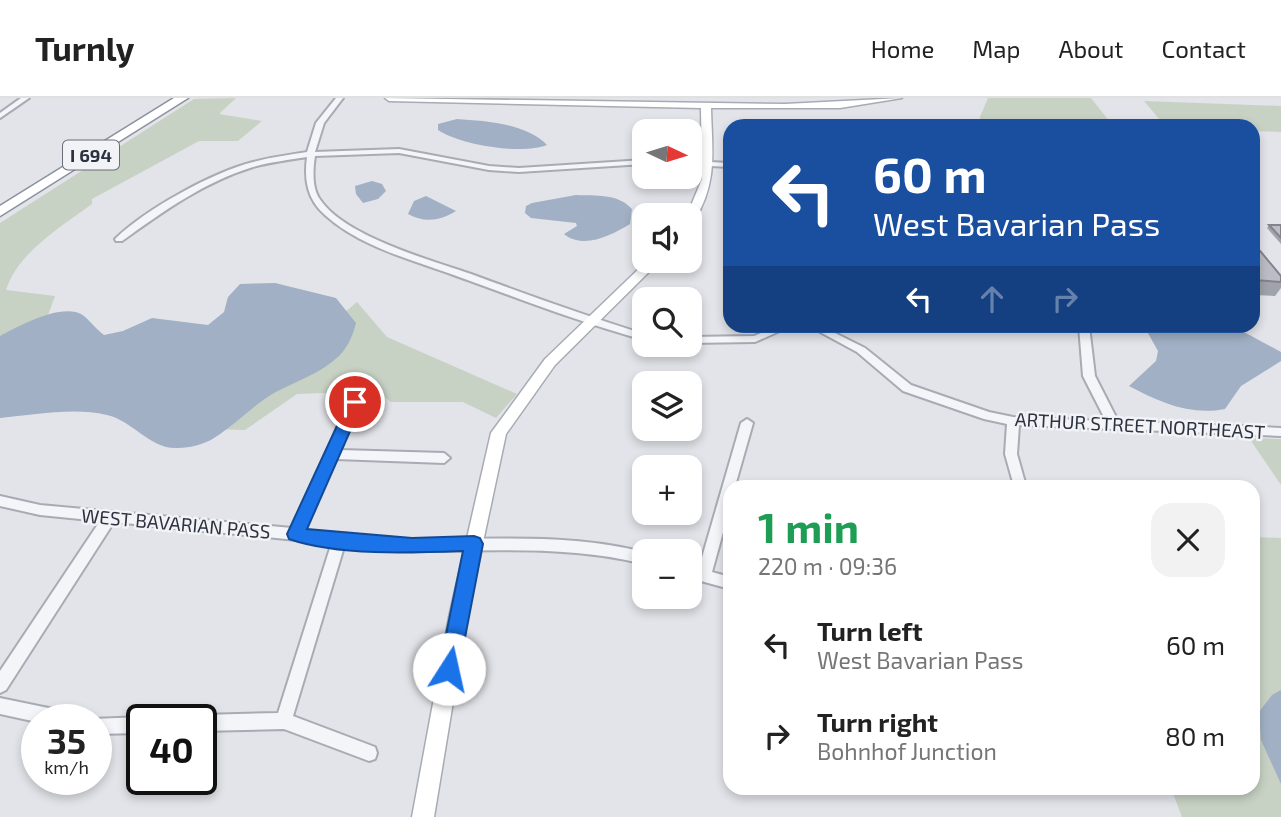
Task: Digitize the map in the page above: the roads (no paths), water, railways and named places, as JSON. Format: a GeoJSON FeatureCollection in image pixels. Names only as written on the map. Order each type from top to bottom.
{"type":"FeatureCollection","features":[{"type":"Feature","properties":{"kind":"highway","name":"I 694"},"geometry":{"type":"LineString","coordinates":[[0,196],[162,98]]}},
{"type":"Feature","properties":{"kind":"highway","name":"I 694"},"geometry":{"type":"LineString","coordinates":[[0,212],[182,98]]}},
{"type":"Feature","properties":{"kind":"street"},"geometry":{"type":"LineString","coordinates":[[0,116],[26,98]]}},
{"type":"Feature","properties":{"kind":"street"},"geometry":{"type":"LineString","coordinates":[[340,98],[319,123],[309,172],[315,200],[340,223],[380,243],[590,321],[632,333]]}},
{"type":"Feature","properties":{"kind":"street"},"geometry":{"type":"LineString","coordinates":[[390,98],[785,107],[898,98]]}},
{"type":"Feature","properties":{"kind":"street"},"geometry":{"type":"LineString","coordinates":[[699,203],[706,178],[706,106]]}},
{"type":"Feature","properties":{"kind":"street"},"geometry":{"type":"LineString","coordinates":[[119,239],[168,204],[212,178],[254,164],[311,154],[399,151],[489,168],[519,170],[632,163]]}},
{"type":"Feature","properties":{"kind":"street"},"geometry":{"type":"LineString","coordinates":[[702,164],[723,165]]}},
{"type":"Feature","properties":{"kind":"street"},"geometry":{"type":"LineString","coordinates":[[423,817],[474,544],[499,433],[551,362],[641,273]]}},
{"type":"Feature","properties":{"kind":"street"},"geometry":{"type":"LineString","coordinates":[[702,340],[755,338],[768,333]]}},
{"type":"Feature","properties":{"kind":"street","name":"ARTHUR STREET NORTHEAST"},"geometry":{"type":"LineString","coordinates":[[828,333],[861,350],[906,388],[988,416],[1013,421],[1281,432]]}},
{"type":"Feature","properties":{"kind":"street"},"geometry":{"type":"LineString","coordinates":[[1084,333],[1090,376],[1114,425]]}},
{"type":"Feature","properties":{"kind":"street"},"geometry":{"type":"LineString","coordinates":[[296,534],[355,402]]}},
{"type":"Feature","properties":{"kind":"street"},"geometry":{"type":"LineString","coordinates":[[1013,421],[1011,454],[1018,480]]}},
{"type":"Feature","properties":{"kind":"street"},"geometry":{"type":"LineString","coordinates":[[731,480],[747,424]]}},
{"type":"Feature","properties":{"kind":"street"},"geometry":{"type":"LineString","coordinates":[[332,454],[444,458]]}},
{"type":"Feature","properties":{"kind":"street","name":"WEST BAVARIAN PASS"},"geometry":{"type":"LineString","coordinates":[[0,501],[40,510],[339,540],[412,546],[529,543],[632,554]]}},
{"type":"Feature","properties":{"kind":"street"},"geometry":{"type":"LineString","coordinates":[[723,509],[704,576],[723,581]]}},
{"type":"Feature","properties":{"kind":"street"},"geometry":{"type":"LineString","coordinates":[[0,685],[110,517]]}},
{"type":"Feature","properties":{"kind":"street"},"geometry":{"type":"LineString","coordinates":[[284,721],[339,540]]}},
{"type":"Feature","properties":{"kind":"street"},"geometry":{"type":"LineString","coordinates":[[0,706],[21,710]]}},
{"type":"Feature","properties":{"kind":"street"},"geometry":{"type":"LineString","coordinates":[[217,723],[284,721],[369,753]]}},
{"type":"Feature","properties":{"kind":"water"},"geometry":{"type":"Polygon","coordinates":[[[457,119],[492,122],[517,128],[547,145],[523,149],[491,147],[461,140],[438,130],[438,124],[457,119]]]}},
{"type":"Feature","properties":{"kind":"water"},"geometry":{"type":"Polygon","coordinates":[[[372,181],[382,184],[386,191],[378,199],[363,203],[356,194],[355,186],[372,181]]]}},
{"type":"Feature","properties":{"kind":"water"},"geometry":{"type":"Polygon","coordinates":[[[576,195],[606,196],[620,200],[632,209],[630,224],[606,236],[580,241],[564,234],[577,226],[576,223],[531,218],[525,213],[526,206],[576,195]]]}},
{"type":"Feature","properties":{"kind":"water"},"geometry":{"type":"Polygon","coordinates":[[[426,196],[456,211],[432,220],[408,214],[414,201],[426,196]]]}},
{"type":"Feature","properties":{"kind":"water"},"geometry":{"type":"Polygon","coordinates":[[[275,283],[336,298],[356,323],[348,345],[332,362],[266,398],[202,444],[178,448],[159,445],[116,418],[94,413],[54,412],[0,418],[0,336],[18,327],[65,311],[84,316],[104,335],[123,331],[152,318],[208,325],[224,312],[228,297],[240,284],[275,283]]]}},
{"type":"Feature","properties":{"kind":"water"},"geometry":{"type":"Polygon","coordinates":[[[1148,333],[1246,333],[1281,352],[1281,361],[1241,386],[1225,409],[1199,411],[1175,406],[1129,386],[1156,361],[1158,351],[1148,333]]]}},
{"type":"Feature","properties":{"kind":"water"},"geometry":{"type":"Polygon","coordinates":[[[1281,690],[1281,784],[1261,740],[1260,711],[1272,695],[1281,690]]]}}]}
